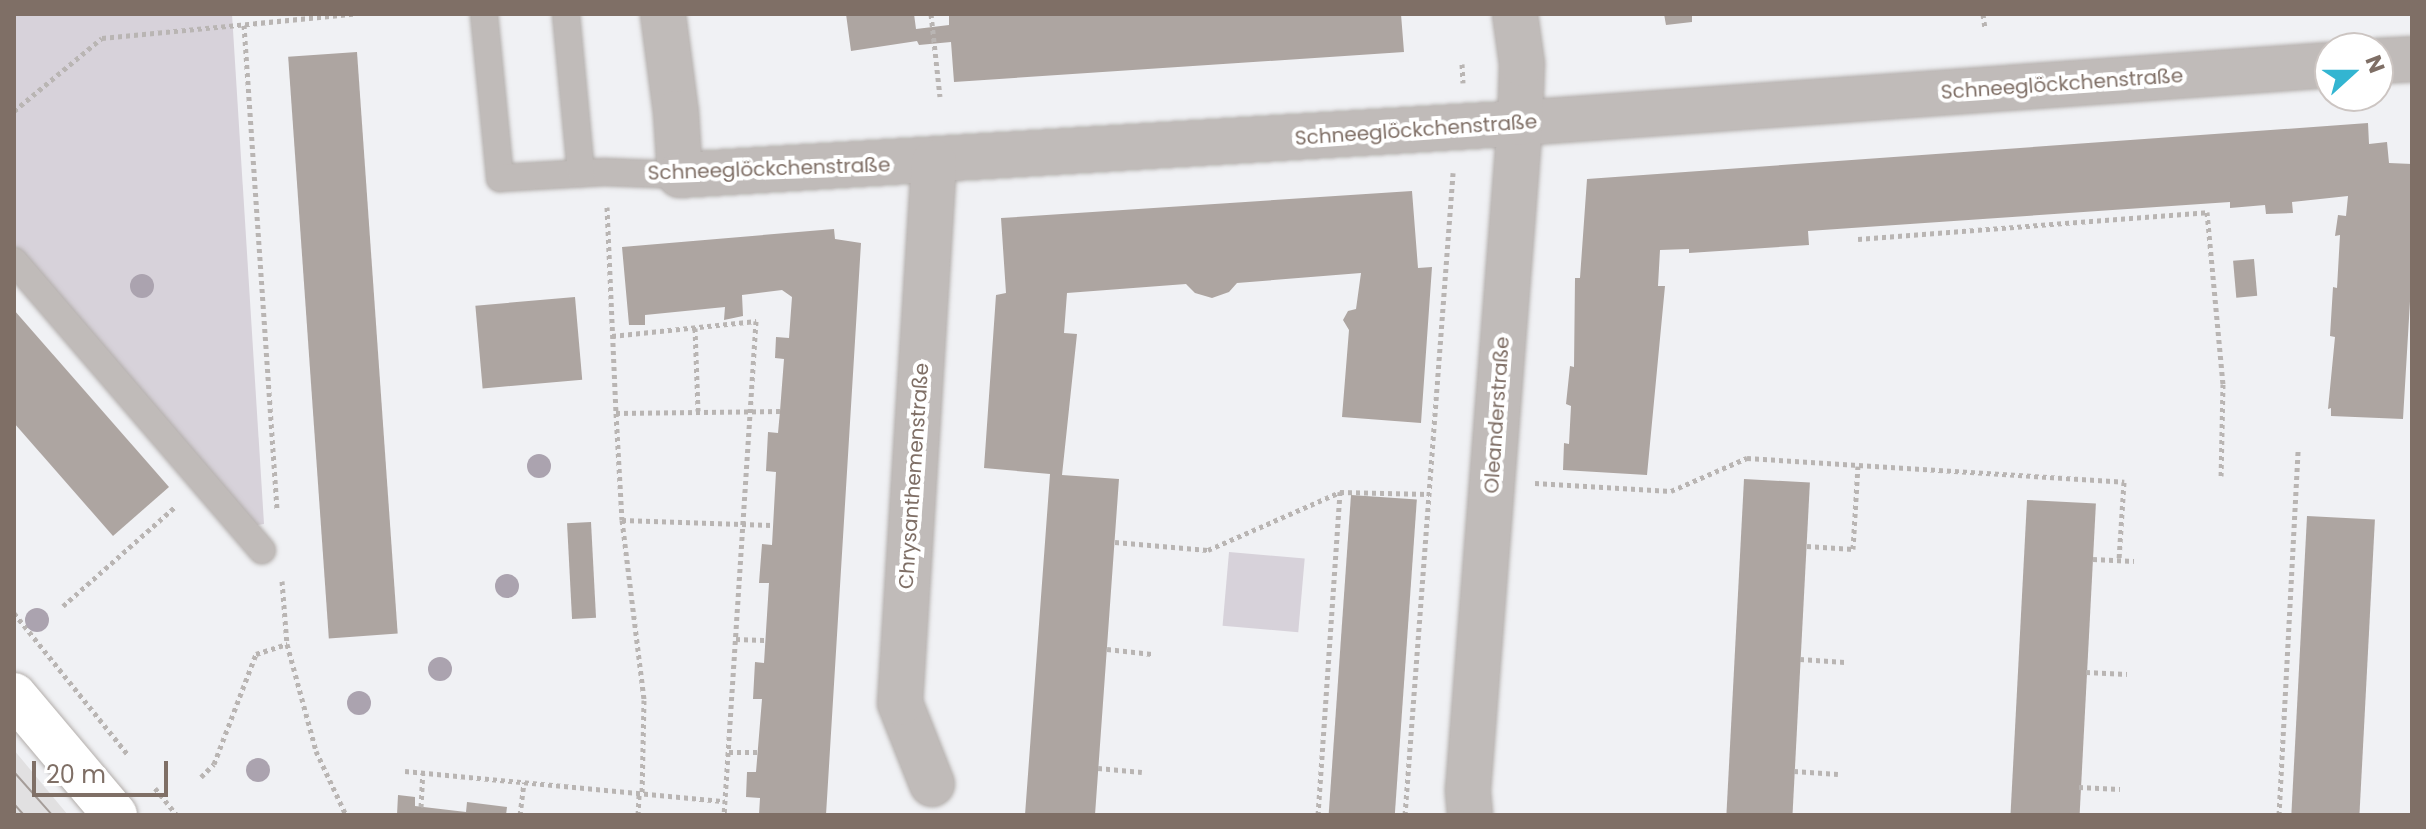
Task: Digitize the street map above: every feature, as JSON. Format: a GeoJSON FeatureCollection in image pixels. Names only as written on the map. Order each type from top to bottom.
{"type":"FeatureCollection","features":[{"type":"Feature","properties":{"kind":"main road"},"geometry":{"type":"LineString","coordinates":[[14,695],[115,815]]}},
{"type":"Feature","properties":{"kind":"street"},"geometry":{"type":"LineString","coordinates":[[663,14],[676,113],[680,175]]}},
{"type":"Feature","properties":{"kind":"street","name":"Oleanderstraße"},"geometry":{"type":"LineString","coordinates":[[1470,815],[1468,790],[1520,123],[1522,64],[1515,14]]}},
{"type":"Feature","properties":{"kind":"street","name":"Schneeglöckchenstraße"},"geometry":{"type":"LineString","coordinates":[[680,175],[934,162],[1520,123],[2314,66]]}},
{"type":"Feature","properties":{"kind":"street","name":"Chrysanthemenstraße"},"geometry":{"type":"LineString","coordinates":[[932,784],[900,703],[934,162]]}},
{"type":"Feature","properties":{"kind":"lane","name":"Schneeglöckchenstraße"},"geometry":{"type":"LineString","coordinates":[[484,14],[500,178],[594,172],[680,175]]}},
{"type":"Feature","properties":{"kind":"lane"},"geometry":{"type":"LineString","coordinates":[[566,14],[594,172]]}},
{"type":"Feature","properties":{"kind":"lane"},"geometry":{"type":"LineString","coordinates":[[14,261],[262,550]]}},
{"type":"Feature","properties":{"kind":"path"},"geometry":{"type":"LineString","coordinates":[[14,111],[102,38],[296,17],[353,14]]}},
{"type":"Feature","properties":{"kind":"path"},"geometry":{"type":"LineString","coordinates":[[931,14],[940,97]]}},
{"type":"Feature","properties":{"kind":"path"},"geometry":{"type":"LineString","coordinates":[[1983,14],[1985,29]]}},
{"type":"Feature","properties":{"kind":"path"},"geometry":{"type":"LineString","coordinates":[[244,25],[277,516]]}},
{"type":"Feature","properties":{"kind":"path"},"geometry":{"type":"LineString","coordinates":[[594,172],[612,336],[622,520],[644,700],[638,815]]}},
{"type":"Feature","properties":{"kind":"path"},"geometry":{"type":"LineString","coordinates":[[1405,815],[1453,172]]}},
{"type":"Feature","properties":{"kind":"path"},"geometry":{"type":"LineString","coordinates":[[1858,239],[2207,212],[2223,384],[2221,476]]}},
{"type":"Feature","properties":{"kind":"path"},"geometry":{"type":"LineString","coordinates":[[612,336],[756,321],[724,815]]}},
{"type":"Feature","properties":{"kind":"path"},"geometry":{"type":"LineString","coordinates":[[695,328],[698,411]]}},
{"type":"Feature","properties":{"kind":"path"},"geometry":{"type":"LineString","coordinates":[[616,413],[780,411]]}},
{"type":"Feature","properties":{"kind":"path"},"geometry":{"type":"LineString","coordinates":[[2279,815],[2298,450]]}},
{"type":"Feature","properties":{"kind":"path"},"geometry":{"type":"LineString","coordinates":[[1541,484],[1671,491],[1747,458],[2124,482],[2119,560]]}},
{"type":"Feature","properties":{"kind":"path"},"geometry":{"type":"LineString","coordinates":[[1807,546],[1853,549],[1858,466]]}},
{"type":"Feature","properties":{"kind":"path"},"geometry":{"type":"LineString","coordinates":[[1115,542],[1208,550],[1340,492],[1429,494]]}},
{"type":"Feature","properties":{"kind":"path"},"geometry":{"type":"LineString","coordinates":[[1318,815],[1340,492]]}},
{"type":"Feature","properties":{"kind":"path"},"geometry":{"type":"LineString","coordinates":[[63,606],[179,504]]}},
{"type":"Feature","properties":{"kind":"path"},"geometry":{"type":"LineString","coordinates":[[622,520],[773,525]]}},
{"type":"Feature","properties":{"kind":"path"},"geometry":{"type":"LineString","coordinates":[[2093,559],[2134,561]]}},
{"type":"Feature","properties":{"kind":"path"},"geometry":{"type":"LineString","coordinates":[[281,575],[287,644],[316,751],[346,815]]}},
{"type":"Feature","properties":{"kind":"path"},"geometry":{"type":"LineString","coordinates":[[14,613],[138,767]]}},
{"type":"Feature","properties":{"kind":"path"},"geometry":{"type":"LineString","coordinates":[[736,639],[765,640]]}},
{"type":"Feature","properties":{"kind":"path"},"geometry":{"type":"LineString","coordinates":[[201,777],[214,764],[256,654],[287,644]]}},
{"type":"Feature","properties":{"kind":"path"},"geometry":{"type":"LineString","coordinates":[[1107,649],[1152,654]]}},
{"type":"Feature","properties":{"kind":"path"},"geometry":{"type":"LineString","coordinates":[[1800,659],[1845,662]]}},
{"type":"Feature","properties":{"kind":"path"},"geometry":{"type":"LineString","coordinates":[[2086,672],[2127,674]]}},
{"type":"Feature","properties":{"kind":"path"},"geometry":{"type":"LineString","coordinates":[[729,752],[758,752]]}},
{"type":"Feature","properties":{"kind":"path"},"geometry":{"type":"LineString","coordinates":[[1098,768],[1142,772]]}},
{"type":"Feature","properties":{"kind":"path"},"geometry":{"type":"LineString","coordinates":[[405,771],[725,801]]}},
{"type":"Feature","properties":{"kind":"path"},"geometry":{"type":"LineString","coordinates":[[1794,771],[1838,774]]}},
{"type":"Feature","properties":{"kind":"path"},"geometry":{"type":"LineString","coordinates":[[421,807],[423,773]]}},
{"type":"Feature","properties":{"kind":"path"},"geometry":{"type":"LineString","coordinates":[[148,779],[177,815]]}},
{"type":"Feature","properties":{"kind":"path"},"geometry":{"type":"LineString","coordinates":[[520,815],[524,782]]}},
{"type":"Feature","properties":{"kind":"path"},"geometry":{"type":"LineString","coordinates":[[2079,787],[2120,789]]}},
{"type":"Feature","properties":{"kind":"shaded area"},"geometry":{"type":"Polygon","coordinates":[[[14,14],[232,14],[264,524],[251,526],[14,245],[14,14]]]}},
{"type":"Feature","properties":{"kind":"shaded area"},"geometry":{"type":"Polygon","coordinates":[[[1229,552],[1305,559],[1298,632],[1223,626],[1229,552]]]}},
{"type":"Feature","properties":{"kind":"shaded area"},"geometry":{"type":"Polygon","coordinates":[[[14,750],[68,815],[14,815],[14,750]]]}},
{"type":"Feature","properties":{"kind":"building"},"geometry":{"type":"Polygon","coordinates":[[[846,14],[914,14],[916,29],[949,25],[949,14],[1401,14],[1404,52],[954,82],[951,42],[919,45],[917,41],[851,51],[846,14]]]}},
{"type":"Feature","properties":{"kind":"building"},"geometry":{"type":"Polygon","coordinates":[[[1664,14],[1692,14],[1692,22],[1666,25],[1664,14]]]}},
{"type":"Feature","properties":{"kind":"building"},"geometry":{"type":"Polygon","coordinates":[[[357,52],[398,634],[329,638],[288,57],[357,52]]]}},
{"type":"Feature","properties":{"kind":"building"},"geometry":{"type":"Polygon","coordinates":[[[2368,123],[2369,144],[2387,142],[2389,163],[2412,164],[2412,268],[2403,419],[2331,416],[2331,408],[2328,409],[2335,337],[2330,336],[2333,287],[2337,288],[2340,235],[2335,236],[2338,215],[2346,216],[2348,196],[2292,202],[2293,213],[2266,214],[2265,205],[2230,208],[2230,202],[1808,231],[1809,245],[1689,253],[1689,249],[1660,250],[1658,286],[1665,286],[1647,475],[1563,470],[1564,443],[1569,444],[1571,406],[1566,404],[1570,366],[1574,367],[1575,278],[1580,278],[1587,179],[2368,123]]]}},
{"type":"Feature","properties":{"kind":"building"},"geometry":{"type":"Polygon","coordinates":[[[1412,191],[1418,268],[1432,267],[1421,423],[1342,417],[1349,330],[1343,320],[1348,311],[1356,309],[1361,273],[1237,283],[1229,292],[1212,298],[1195,293],[1186,284],[1067,293],[1064,333],[1077,334],[1062,475],[1119,479],[1095,815],[1025,815],[1050,474],[984,468],[996,295],[1006,293],[1001,218],[1412,191]]]}},
{"type":"Feature","properties":{"kind":"building"},"geometry":{"type":"Polygon","coordinates":[[[834,229],[835,239],[861,243],[826,815],[759,815],[760,798],[746,797],[747,772],[756,772],[762,699],[753,699],[755,662],[764,663],[769,583],[759,583],[762,544],[772,545],[776,472],[766,471],[768,432],[778,433],[784,359],[775,358],[776,337],[789,338],[792,297],[782,290],[742,295],[743,316],[724,320],[725,307],[645,315],[645,325],[629,325],[622,247],[834,229]]]}},
{"type":"Feature","properties":{"kind":"building"},"geometry":{"type":"Polygon","coordinates":[[[2254,259],[2257,296],[2236,298],[2233,261],[2254,259]]]}},
{"type":"Feature","properties":{"kind":"building"},"geometry":{"type":"Polygon","coordinates":[[[575,297],[582,380],[483,388],[475,306],[575,297]]]}},
{"type":"Feature","properties":{"kind":"building"},"geometry":{"type":"Polygon","coordinates":[[[14,310],[169,487],[113,536],[14,423],[14,310]]]}},
{"type":"Feature","properties":{"kind":"building"},"geometry":{"type":"Polygon","coordinates":[[[1744,479],[1810,482],[1792,815],[1726,815],[1744,479]]]}},
{"type":"Feature","properties":{"kind":"building"},"geometry":{"type":"Polygon","coordinates":[[[1351,495],[1417,500],[1395,815],[1329,815],[1351,495]]]}},
{"type":"Feature","properties":{"kind":"building"},"geometry":{"type":"Polygon","coordinates":[[[2027,500],[2096,504],[2080,815],[2010,815],[2027,500]]]}},
{"type":"Feature","properties":{"kind":"building"},"geometry":{"type":"Polygon","coordinates":[[[2307,516],[2375,520],[2359,815],[2291,815],[2307,516]]]}},
{"type":"Feature","properties":{"kind":"building"},"geometry":{"type":"Polygon","coordinates":[[[591,522],[596,618],[572,619],[567,523],[591,522]]]}},
{"type":"Feature","properties":{"kind":"building"},"geometry":{"type":"Polygon","coordinates":[[[398,795],[415,797],[415,806],[466,812],[467,802],[507,807],[506,815],[397,815],[398,795]]]}},
{"type":"Feature","properties":{"kind":"tram line"},"geometry":{"type":"LineString","coordinates":[[14,772],[52,815]]}},
{"type":"Feature","properties":{"kind":"tram line"},"geometry":{"type":"LineString","coordinates":[[14,804],[24,815]]}}]}
